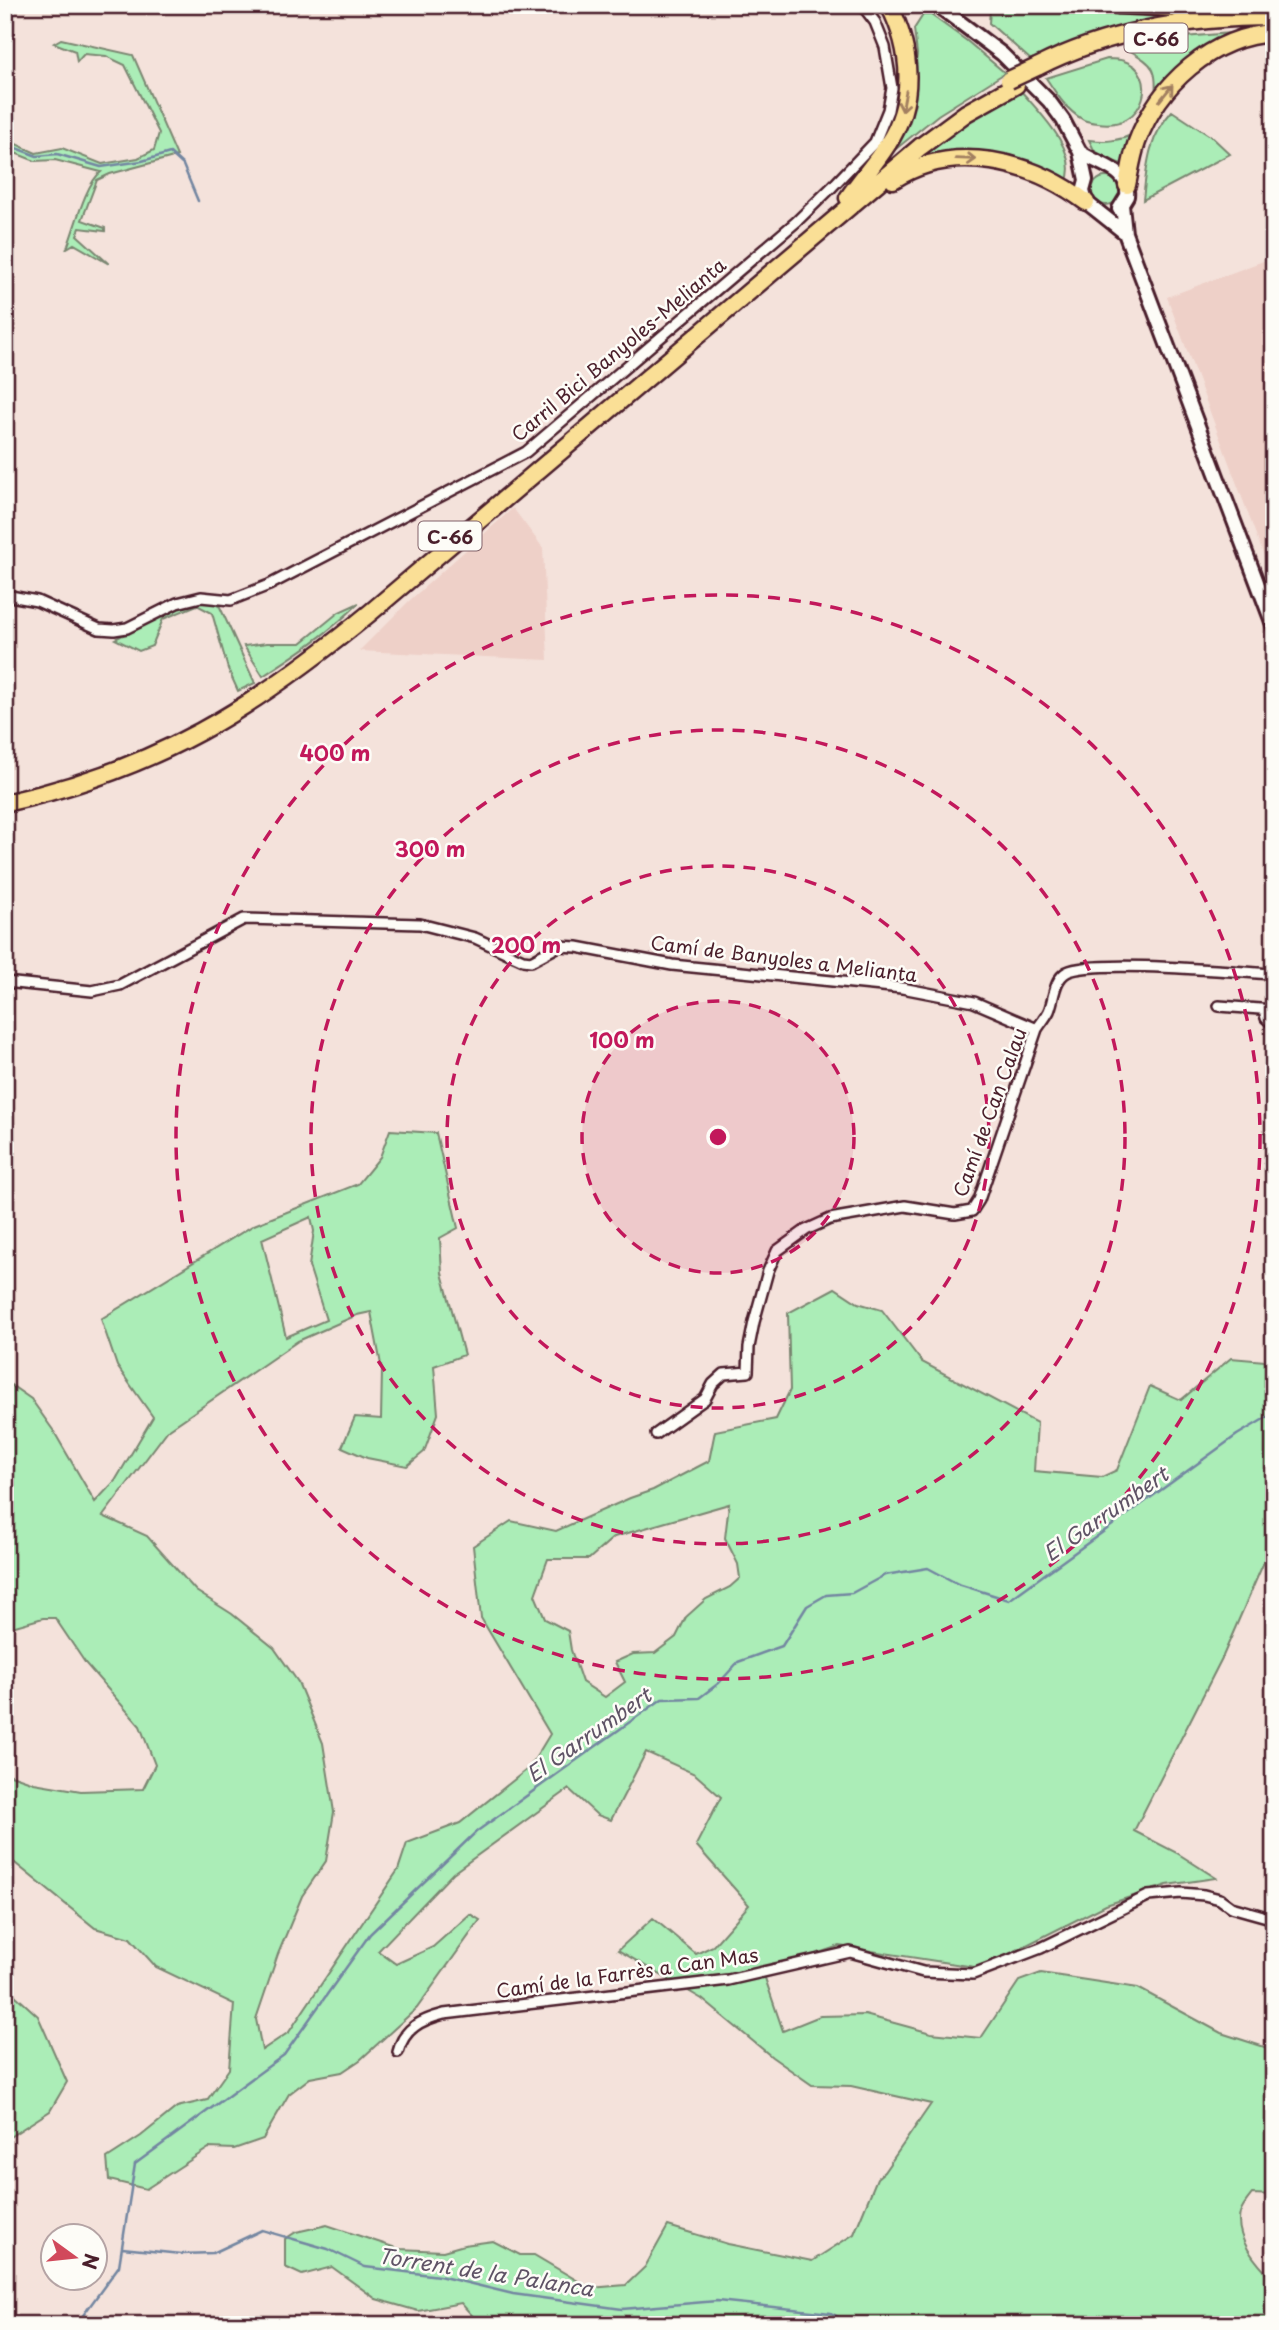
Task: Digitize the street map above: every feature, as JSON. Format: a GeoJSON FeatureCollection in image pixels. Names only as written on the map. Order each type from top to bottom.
{"type":"FeatureCollection","features":[{"type":"Feature","properties":{"kind":"highway"},"geometry":{"type":"LineString","coordinates":[[846,204],[888,144],[898,126],[905,103],[907,56],[902,34],[889,5]]}},
{"type":"Feature","properties":{"kind":"highway"},"geometry":{"type":"LineString","coordinates":[[1118,5],[1274,14]]}},
{"type":"Feature","properties":{"kind":"highway","name":"C-66"},"geometry":{"type":"LineString","coordinates":[[5,803],[72,786],[163,752],[235,713],[294,674],[371,612],[962,107],[1078,50],[1146,29],[1208,19],[1274,14]]}},
{"type":"Feature","properties":{"kind":"highway","name":"C-66"},"geometry":{"type":"LineString","coordinates":[[1040,70],[1144,39],[1224,28],[1274,27]]}},
{"type":"Feature","properties":{"kind":"highway"},"geometry":{"type":"LineString","coordinates":[[1127,185],[1133,152],[1146,123],[1156,106],[1184,72],[1220,46],[1252,36],[1274,33]]}},
{"type":"Feature","properties":{"kind":"highway"},"geometry":{"type":"LineString","coordinates":[[846,204],[861,204],[881,187],[911,169],[951,158],[982,159],[1010,164],[1072,191],[1086,202]]}},
{"type":"Feature","properties":{"kind":"highway","name":"C-66"},"geometry":{"type":"LineString","coordinates":[[5,795],[69,779],[160,745],[215,716],[290,667],[366,607],[846,204]]}},
{"type":"Feature","properties":{"kind":"main road"},"geometry":{"type":"LineString","coordinates":[[937,5],[983,39],[1036,87],[1063,120],[1080,152],[1086,180],[1083,191],[1086,202],[1125,233]]}},
{"type":"Feature","properties":{"kind":"main road"},"geometry":{"type":"LineString","coordinates":[[1080,152],[1120,173],[1127,185],[1127,196],[1122,205],[1111,212],[1102,213]]}},
{"type":"Feature","properties":{"kind":"main road"},"geometry":{"type":"LineString","coordinates":[[1086,180],[1095,171],[1107,168]]}},
{"type":"Feature","properties":{"kind":"main road"},"geometry":{"type":"LineString","coordinates":[[1122,205],[1125,233],[1274,627]]}},
{"type":"Feature","properties":{"kind":"street","name":"Carril Bici Banyoles-Melianta"},"geometry":{"type":"LineString","coordinates":[[5,596],[37,601],[99,629],[114,630],[127,628],[177,603],[201,597],[231,600],[270,585],[526,452],[796,222],[875,142],[881,130],[892,88],[885,47],[875,22],[862,5]]}},
{"type":"Feature","properties":{"kind":"street","name":"Camí de Banyoles a Melianta"},"geometry":{"type":"LineString","coordinates":[[5,982],[92,991],[120,985],[244,919],[420,924],[475,938],[523,960],[531,961],[559,946],[576,947],[672,965],[902,988],[974,1002],[1037,1029]]}},
{"type":"Feature","properties":{"kind":"street","name":"Camí de Can Calau"},"geometry":{"type":"LineString","coordinates":[[656,1434],[705,1399],[713,1384],[724,1374],[748,1372],[749,1347],[768,1271],[777,1251],[806,1230],[830,1219],[905,1206],[956,1214],[972,1211],[979,1200],[1037,1029],[1049,1011],[1058,982],[1067,972],[1094,967],[1274,974]]}},
{"type":"Feature","properties":{"kind":"street"},"geometry":{"type":"LineString","coordinates":[[1219,1006],[1269,1010],[1266,1018],[1274,1025]]}},
{"type":"Feature","properties":{"kind":"street","name":"Camí de la Farrès a Can Mas"},"geometry":{"type":"LineString","coordinates":[[398,2052],[409,2029],[424,2019],[444,2014],[728,1980],[850,1952],[923,1972],[973,1974],[1041,1948],[1148,1896],[1181,1893],[1204,1895],[1220,1899],[1231,1908],[1274,1919]]}},
{"type":"Feature","properties":{"kind":"shaded area"},"geometry":{"type":"Polygon","coordinates":[[[1274,257],[1274,583],[1167,297],[1274,257]]]}},
{"type":"Feature","properties":{"kind":"shaded area"},"geometry":{"type":"Polygon","coordinates":[[[513,508],[543,548],[548,660],[359,651],[409,601],[513,508]]]}},
{"type":"Feature","properties":{"kind":"green space"},"geometry":{"type":"Polygon","coordinates":[[[994,5],[1079,5],[1180,19],[1032,61],[989,23],[990,10],[994,5]]]}},
{"type":"Feature","properties":{"kind":"green space"},"geometry":{"type":"Polygon","coordinates":[[[923,15],[931,15],[1005,73],[938,115],[886,157],[911,104],[917,54],[914,29],[923,15]]]}},
{"type":"Feature","properties":{"kind":"green space"},"geometry":{"type":"Polygon","coordinates":[[[1231,33],[1206,48],[1155,102],[1156,82],[1153,69],[1127,49],[1172,38],[1231,33]]]}},
{"type":"Feature","properties":{"kind":"green space"},"geometry":{"type":"Polygon","coordinates":[[[61,39],[133,55],[177,156],[97,180],[82,220],[105,228],[105,231],[80,228],[77,235],[109,264],[74,244],[67,248],[85,196],[101,172],[55,160],[35,161],[5,149],[5,139],[36,153],[62,148],[102,164],[138,158],[154,150],[159,133],[125,65],[106,56],[84,54],[77,62],[75,51],[54,43],[61,39]]]}},
{"type":"Feature","properties":{"kind":"green space"},"geometry":{"type":"Polygon","coordinates":[[[1107,59],[1122,60],[1135,67],[1142,76],[1142,99],[1137,110],[1128,118],[1115,123],[1085,121],[1066,106],[1046,78],[1107,59]]]}},
{"type":"Feature","properties":{"kind":"green space"},"geometry":{"type":"Polygon","coordinates":[[[1021,91],[1047,121],[1063,146],[1068,158],[1066,183],[1044,170],[905,164],[968,119],[1021,91]]]}},
{"type":"Feature","properties":{"kind":"green space"},"geometry":{"type":"Polygon","coordinates":[[[1172,111],[1213,138],[1230,154],[1143,200],[1153,142],[1172,111]]]}},
{"type":"Feature","properties":{"kind":"green space"},"geometry":{"type":"Polygon","coordinates":[[[1134,134],[1125,165],[1097,156],[1089,140],[1112,140],[1134,134]]]}},
{"type":"Feature","properties":{"kind":"green space"},"geometry":{"type":"Polygon","coordinates":[[[1106,177],[1116,181],[1120,191],[1116,201],[1106,205],[1096,201],[1092,191],[1096,181],[1106,177]]]}},
{"type":"Feature","properties":{"kind":"green space"},"geometry":{"type":"Polygon","coordinates":[[[207,599],[220,607],[255,683],[238,691],[228,669],[212,613],[197,605],[163,619],[152,646],[139,651],[115,639],[184,603],[207,599]]]}},
{"type":"Feature","properties":{"kind":"green space"},"geometry":{"type":"Polygon","coordinates":[[[359,603],[325,633],[263,676],[244,646],[301,643],[339,612],[359,603]]]}},
{"type":"Feature","properties":{"kind":"green space"},"geometry":{"type":"Polygon","coordinates":[[[390,1130],[436,1133],[458,1228],[440,1238],[442,1273],[464,1355],[434,1366],[438,1414],[424,1452],[407,1466],[367,1458],[342,1447],[355,1417],[381,1419],[382,1370],[371,1312],[357,1315],[298,1341],[168,1430],[103,1516],[147,1536],[196,1591],[232,1614],[274,1648],[298,1682],[323,1743],[334,1812],[326,1861],[302,1896],[278,1954],[256,2019],[262,2050],[289,2032],[398,1870],[407,1843],[460,1823],[530,1767],[550,1734],[481,1618],[473,1546],[511,1521],[556,1531],[653,1490],[709,1461],[715,1431],[776,1419],[790,1390],[788,1313],[835,1288],[858,1303],[882,1310],[922,1362],[1037,1423],[1034,1471],[1102,1477],[1117,1470],[1150,1386],[1181,1400],[1231,1358],[1265,1361],[1274,1353],[1274,1539],[1223,1656],[1134,1831],[1177,1853],[1216,1878],[1167,1885],[1106,1905],[981,1968],[839,1946],[763,1972],[783,2031],[820,2016],[865,2015],[931,2033],[981,2038],[1019,1981],[1041,1973],[1138,1988],[1221,2033],[1274,2050],[1274,2195],[1252,2194],[1241,2210],[1239,2222],[1240,2232],[1248,2250],[1274,2281],[1274,2325],[474,2325],[478,2322],[461,2303],[418,2311],[376,2299],[332,2267],[302,2275],[285,2267],[285,2239],[296,2232],[327,2225],[399,2249],[443,2251],[493,2241],[520,2255],[534,2255],[590,2288],[626,2285],[645,2267],[668,2226],[728,2244],[812,2261],[854,2234],[877,2178],[884,2172],[931,2104],[851,2086],[812,2085],[772,2057],[702,1999],[618,1950],[653,1918],[696,1954],[713,1946],[749,1905],[696,1845],[721,1797],[695,1774],[646,1752],[611,1820],[597,1815],[569,1789],[453,1873],[378,1951],[396,1964],[433,1947],[470,1914],[480,1920],[417,2008],[360,2060],[342,2072],[310,2078],[289,2094],[263,2139],[234,2149],[209,2148],[146,2189],[109,2180],[107,2158],[141,2136],[177,2107],[207,2100],[229,2069],[234,2004],[156,1967],[130,1938],[95,1928],[5,1855],[5,1773],[34,1783],[81,1791],[143,1789],[155,1765],[140,1726],[86,1664],[55,1618],[43,1618],[5,1629],[5,1381],[31,1399],[53,1430],[95,1502],[115,1481],[153,1417],[117,1366],[101,1319],[254,1225],[358,1184],[380,1157],[390,1130]],[[311,1217],[262,1239],[286,1337],[326,1320],[309,1266],[314,1231],[311,1217]],[[729,1504],[614,1537],[589,1559],[548,1559],[535,1595],[545,1619],[568,1631],[571,1650],[582,1682],[605,1697],[625,1682],[615,1662],[633,1654],[655,1653],[676,1637],[686,1617],[706,1599],[730,1587],[740,1578],[738,1564],[725,1538],[729,1504]]]}},
{"type":"Feature","properties":{"kind":"green space"},"geometry":{"type":"Polygon","coordinates":[[[5,1986],[38,2016],[67,2082],[50,2111],[5,2140],[5,1986]]]}},
{"type":"Feature","properties":{"kind":"waterway"},"geometry":{"type":"LineString","coordinates":[[5,144],[37,156],[57,154],[101,167],[142,161],[170,153],[183,165],[198,201]]}},
{"type":"Feature","properties":{"kind":"waterway","name":"El Garrumbert"},"geometry":{"type":"LineString","coordinates":[[76,2325],[119,2266],[135,2164],[284,2055],[370,1934],[476,1832],[662,1699],[699,1698],[719,1683],[738,1662],[782,1646],[807,1606],[826,1595],[852,1593],[885,1575],[928,1568],[958,1584],[1009,1600],[1237,1435],[1274,1413]]}},
{"type":"Feature","properties":{"kind":"waterway","name":"Torrent de la Palanca"},"geometry":{"type":"LineString","coordinates":[[122,2248],[181,2254],[213,2253],[262,2230],[328,2249],[365,2267],[439,2276],[513,2294],[622,2309],[717,2301],[831,2313],[852,2325]]}}]}
